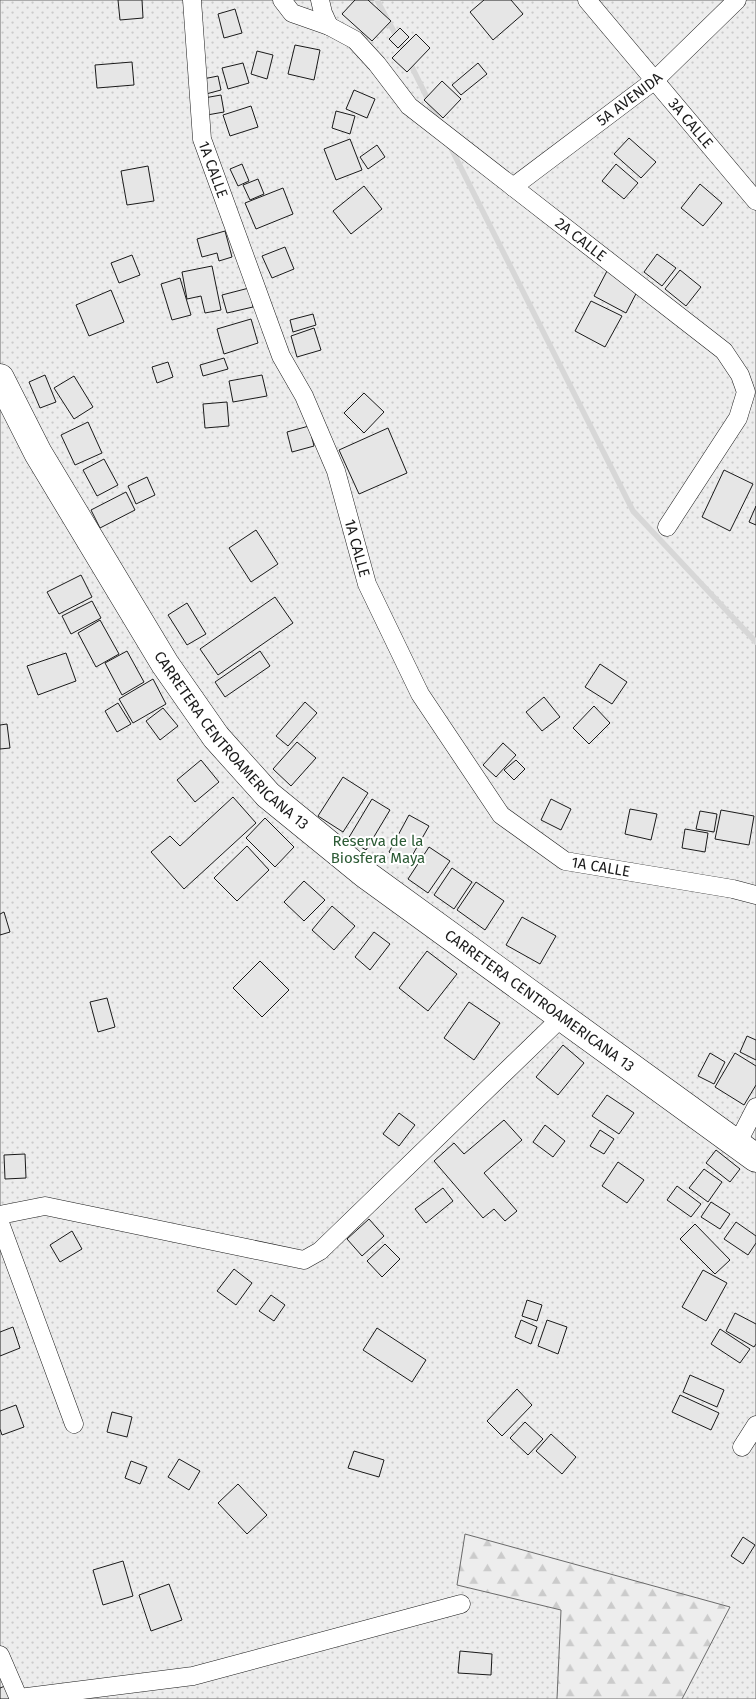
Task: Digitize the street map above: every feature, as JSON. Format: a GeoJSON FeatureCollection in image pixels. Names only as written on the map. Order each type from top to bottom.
{"type":"FeatureCollection","features":[{"type":"Feature","properties":{"kind":"highway","name":"CARRETERA CENTROAMERICANA 13"},"geometry":{"type":"LineString","coordinates":[[0,378],[38,453],[154,647],[216,737],[268,795],[357,868],[747,1151]]}},
{"type":"Feature","properties":{"kind":"street","name":"1A CALLE"},"geometry":{"type":"LineString","coordinates":[[192,0],[202,139],[281,356],[304,396],[336,471],[367,584],[420,694],[501,815],[566,861],[756,895]]}},
{"type":"Feature","properties":{"kind":"street","name":"2A CALLE"},"geometry":{"type":"LineString","coordinates":[[282,0],[292,13],[329,26],[355,40],[377,64],[409,106],[724,350],[740,375],[746,392],[738,418],[667,527]]}},
{"type":"Feature","properties":{"kind":"street"},"geometry":{"type":"LineString","coordinates":[[320,0],[329,26]]}},
{"type":"Feature","properties":{"kind":"street","name":"3A CALLE"},"geometry":{"type":"LineString","coordinates":[[587,0],[756,201]]}},
{"type":"Feature","properties":{"kind":"street","name":"5A AVENIDA"},"geometry":{"type":"LineString","coordinates":[[513,187],[655,80],[737,0]]}},
{"type":"Feature","properties":{"kind":"street"},"geometry":{"type":"LineString","coordinates":[[0,1215],[45,1206],[304,1260],[320,1251],[562,1017]]}},
{"type":"Feature","properties":{"kind":"street"},"geometry":{"type":"LineString","coordinates":[[747,1151],[756,1107]]}},
{"type":"Feature","properties":{"kind":"street"},"geometry":{"type":"LineString","coordinates":[[0,1223],[74,1424]]}},
{"type":"Feature","properties":{"kind":"street"},"geometry":{"type":"LineString","coordinates":[[742,1447],[756,1425]]}},
{"type":"Feature","properties":{"kind":"street"},"geometry":{"type":"LineString","coordinates":[[0,1655],[19,1699],[193,1676],[461,1604]]}},
{"type":"Feature","properties":{"kind":"green space","name":"Reserva de la Biosfera Maya"},"geometry":{"type":"Polygon","coordinates":[[[0,0],[756,0],[756,1699],[0,1699],[0,0]]]}},
{"type":"Feature","properties":{"kind":"green space"},"geometry":{"type":"Polygon","coordinates":[[[465,1534],[730,1607],[682,1699],[557,1699],[561,1610],[457,1585],[465,1534]]]}},
{"type":"Feature","properties":{"kind":"building"},"geometry":{"type":"Polygon","coordinates":[[[118,0],[142,0],[143,18],[120,20],[118,0]]]}},
{"type":"Feature","properties":{"kind":"building"},"geometry":{"type":"Polygon","coordinates":[[[355,0],[368,0],[391,21],[372,41],[342,14],[355,0]]]}},
{"type":"Feature","properties":{"kind":"building"},"geometry":{"type":"Polygon","coordinates":[[[484,0],[511,0],[523,14],[493,40],[470,12],[484,0]]]}},
{"type":"Feature","properties":{"kind":"building"},"geometry":{"type":"Polygon","coordinates":[[[235,9],[242,33],[224,38],[218,14],[235,9]]]}},
{"type":"Feature","properties":{"kind":"building"},"geometry":{"type":"Polygon","coordinates":[[[400,28],[409,37],[398,48],[389,39],[400,28]]]}},
{"type":"Feature","properties":{"kind":"building"},"geometry":{"type":"Polygon","coordinates":[[[416,34],[430,48],[407,72],[392,58],[416,34]]]}},
{"type":"Feature","properties":{"kind":"building"},"geometry":{"type":"Polygon","coordinates":[[[295,45],[320,50],[314,80],[288,74],[295,45]]]}},
{"type":"Feature","properties":{"kind":"building"},"geometry":{"type":"Polygon","coordinates":[[[257,51],[273,55],[267,79],[251,74],[257,51]]]}},
{"type":"Feature","properties":{"kind":"building"},"geometry":{"type":"Polygon","coordinates":[[[132,62],[134,85],[97,88],[95,65],[132,62]]]}},
{"type":"Feature","properties":{"kind":"building"},"geometry":{"type":"Polygon","coordinates":[[[243,63],[249,83],[228,89],[222,68],[243,63]]]}},
{"type":"Feature","properties":{"kind":"building"},"geometry":{"type":"Polygon","coordinates":[[[478,63],[487,74],[461,95],[452,85],[478,63]]]}},
{"type":"Feature","properties":{"kind":"building"},"geometry":{"type":"Polygon","coordinates":[[[218,76],[221,90],[206,94],[203,79],[218,76]]]}},
{"type":"Feature","properties":{"kind":"building"},"geometry":{"type":"Polygon","coordinates":[[[442,81],[461,99],[443,118],[424,100],[442,81]]]}},
{"type":"Feature","properties":{"kind":"building"},"geometry":{"type":"Polygon","coordinates":[[[354,90],[375,99],[367,118],[346,109],[354,90]]]}},
{"type":"Feature","properties":{"kind":"building"},"geometry":{"type":"Polygon","coordinates":[[[221,95],[224,112],[207,115],[204,98],[221,95]]]}},
{"type":"Feature","properties":{"kind":"building"},"geometry":{"type":"Polygon","coordinates":[[[251,106],[258,127],[230,136],[223,115],[251,106]]]}},
{"type":"Feature","properties":{"kind":"building"},"geometry":{"type":"Polygon","coordinates":[[[336,111],[355,116],[350,134],[332,128],[336,111]]]}},
{"type":"Feature","properties":{"kind":"building"},"geometry":{"type":"Polygon","coordinates":[[[629,138],[656,162],[641,178],[614,154],[629,138]]]}},
{"type":"Feature","properties":{"kind":"building"},"geometry":{"type":"Polygon","coordinates":[[[350,139],[362,170],[336,180],[324,149],[350,139]]]}},
{"type":"Feature","properties":{"kind":"building"},"geometry":{"type":"Polygon","coordinates":[[[377,145],[385,157],[368,169],[360,157],[377,145]]]}},
{"type":"Feature","properties":{"kind":"building"},"geometry":{"type":"Polygon","coordinates":[[[242,164],[249,181],[238,186],[230,169],[242,164]]]}},
{"type":"Feature","properties":{"kind":"building"},"geometry":{"type":"Polygon","coordinates":[[[616,164],[638,183],[624,199],[602,181],[616,164]]]}},
{"type":"Feature","properties":{"kind":"building"},"geometry":{"type":"Polygon","coordinates":[[[148,166],[154,201],[127,205],[121,171],[148,166]]]}},
{"type":"Feature","properties":{"kind":"building"},"geometry":{"type":"Polygon","coordinates":[[[258,179],[264,194],[250,200],[243,185],[258,179]]]}},
{"type":"Feature","properties":{"kind":"building"},"geometry":{"type":"Polygon","coordinates":[[[700,184],[722,203],[703,226],[681,208],[700,184]]]}},
{"type":"Feature","properties":{"kind":"building"},"geometry":{"type":"Polygon","coordinates":[[[364,186],[382,209],[351,234],[333,211],[364,186]]]}},
{"type":"Feature","properties":{"kind":"building"},"geometry":{"type":"Polygon","coordinates":[[[283,188],[293,214],[256,229],[245,203],[283,188]]]}},
{"type":"Feature","properties":{"kind":"building"},"geometry":{"type":"Polygon","coordinates":[[[225,231],[232,257],[219,261],[217,253],[202,257],[197,239],[225,231]]]}},
{"type":"Feature","properties":{"kind":"building"},"geometry":{"type":"Polygon","coordinates":[[[285,247],[294,269],[272,278],[262,256],[285,247]]]}},
{"type":"Feature","properties":{"kind":"building"},"geometry":{"type":"Polygon","coordinates":[[[657,254],[676,268],[662,286],[644,272],[657,254]]]}},
{"type":"Feature","properties":{"kind":"building"},"geometry":{"type":"Polygon","coordinates":[[[132,255],[140,275],[119,283],[111,263],[132,255]]]}},
{"type":"Feature","properties":{"kind":"building"},"geometry":{"type":"Polygon","coordinates":[[[212,266],[221,310],[205,313],[201,296],[187,299],[182,272],[212,266]]]}},
{"type":"Feature","properties":{"kind":"building"},"geometry":{"type":"Polygon","coordinates":[[[680,270],[701,287],[686,306],[665,289],[680,270]]]}},
{"type":"Feature","properties":{"kind":"building"},"geometry":{"type":"Polygon","coordinates":[[[607,271],[639,288],[626,313],[594,296],[607,271]]]}},
{"type":"Feature","properties":{"kind":"building"},"geometry":{"type":"Polygon","coordinates":[[[180,278],[191,315],[172,320],[161,284],[180,278]]]}},
{"type":"Feature","properties":{"kind":"building"},"geometry":{"type":"Polygon","coordinates":[[[249,288],[253,307],[227,313],[222,295],[249,288]]]}},
{"type":"Feature","properties":{"kind":"building"},"geometry":{"type":"Polygon","coordinates":[[[111,290],[124,322],[89,336],[76,305],[111,290]]]}},
{"type":"Feature","properties":{"kind":"building"},"geometry":{"type":"Polygon","coordinates":[[[591,301],[622,316],[605,347],[575,331],[591,301]]]}},
{"type":"Feature","properties":{"kind":"building"},"geometry":{"type":"Polygon","coordinates":[[[313,314],[316,325],[293,332],[290,320],[313,314]]]}},
{"type":"Feature","properties":{"kind":"building"},"geometry":{"type":"Polygon","coordinates":[[[251,319],[258,343],[224,354],[217,329],[251,319]]]}},
{"type":"Feature","properties":{"kind":"building"},"geometry":{"type":"Polygon","coordinates":[[[314,328],[321,350],[297,357],[291,336],[314,328]]]}},
{"type":"Feature","properties":{"kind":"building"},"geometry":{"type":"Polygon","coordinates":[[[224,358],[228,369],[203,376],[200,365],[224,358]]]}},
{"type":"Feature","properties":{"kind":"building"},"geometry":{"type":"Polygon","coordinates":[[[168,362],[173,377],[157,383],[152,367],[168,362]]]}},
{"type":"Feature","properties":{"kind":"building"},"geometry":{"type":"Polygon","coordinates":[[[45,375],[56,402],[40,408],[29,382],[45,375]]]}},
{"type":"Feature","properties":{"kind":"building"},"geometry":{"type":"Polygon","coordinates":[[[262,375],[267,396],[233,402],[229,381],[262,375]]]}},
{"type":"Feature","properties":{"kind":"building"},"geometry":{"type":"Polygon","coordinates":[[[74,376],[93,407],[74,419],[54,388],[74,376]]]}},
{"type":"Feature","properties":{"kind":"building"},"geometry":{"type":"Polygon","coordinates":[[[364,393],[384,412],[364,433],[344,413],[364,393]]]}},
{"type":"Feature","properties":{"kind":"building"},"geometry":{"type":"Polygon","coordinates":[[[227,402],[229,426],[205,428],[203,404],[227,402]]]}},
{"type":"Feature","properties":{"kind":"building"},"geometry":{"type":"Polygon","coordinates":[[[88,422],[102,453],[75,465],[61,435],[88,422]]]}},
{"type":"Feature","properties":{"kind":"building"},"geometry":{"type":"Polygon","coordinates":[[[309,426],[314,446],[292,452],[287,432],[309,426]]]}},
{"type":"Feature","properties":{"kind":"building"},"geometry":{"type":"Polygon","coordinates":[[[388,428],[407,473],[359,494],[339,450],[388,428]]]}},
{"type":"Feature","properties":{"kind":"building"},"geometry":{"type":"Polygon","coordinates":[[[104,459],[118,485],[97,496],[83,470],[104,459]]]}},
{"type":"Feature","properties":{"kind":"building"},"geometry":{"type":"Polygon","coordinates":[[[724,470],[753,484],[730,531],[702,517],[724,470]]]}},
{"type":"Feature","properties":{"kind":"building"},"geometry":{"type":"Polygon","coordinates":[[[147,477],[155,495],[136,504],[128,486],[147,477]]]}},
{"type":"Feature","properties":{"kind":"building"},"geometry":{"type":"Polygon","coordinates":[[[126,492],[135,510],[100,528],[91,510],[126,492]]]}},
{"type":"Feature","properties":{"kind":"building"},"geometry":{"type":"Polygon","coordinates":[[[756,506],[756,525],[749,522],[756,506]]]}},
{"type":"Feature","properties":{"kind":"building"},"geometry":{"type":"Polygon","coordinates":[[[256,530],[278,564],[251,582],[229,548],[256,530]]]}},
{"type":"Feature","properties":{"kind":"building"},"geometry":{"type":"Polygon","coordinates":[[[81,575],[92,597],[59,614],[47,592],[81,575]]]}},
{"type":"Feature","properties":{"kind":"building"},"geometry":{"type":"Polygon","coordinates":[[[275,597],[293,623],[218,675],[200,649],[275,597]]]}},
{"type":"Feature","properties":{"kind":"building"},"geometry":{"type":"Polygon","coordinates":[[[92,601],[101,618],[71,634],[62,616],[92,601]]]}},
{"type":"Feature","properties":{"kind":"building"},"geometry":{"type":"Polygon","coordinates":[[[187,603],[206,634],[187,645],[168,615],[187,603]]]}},
{"type":"Feature","properties":{"kind":"building"},"geometry":{"type":"Polygon","coordinates":[[[100,620],[119,654],[96,667],[78,633],[100,620]]]}},
{"type":"Feature","properties":{"kind":"building"},"geometry":{"type":"Polygon","coordinates":[[[127,651],[144,682],[122,695],[105,663],[127,651]]]}},
{"type":"Feature","properties":{"kind":"building"},"geometry":{"type":"Polygon","coordinates":[[[260,651],[270,666],[225,697],[215,682],[260,651]]]}},
{"type":"Feature","properties":{"kind":"building"},"geometry":{"type":"Polygon","coordinates":[[[66,653],[76,681],[38,695],[27,666],[66,653]]]}},
{"type":"Feature","properties":{"kind":"building"},"geometry":{"type":"Polygon","coordinates":[[[600,664],[627,682],[612,704],[585,687],[600,664]]]}},
{"type":"Feature","properties":{"kind":"building"},"geometry":{"type":"Polygon","coordinates":[[[153,679],[166,704],[133,723],[119,699],[153,679]]]}},
{"type":"Feature","properties":{"kind":"building"},"geometry":{"type":"Polygon","coordinates":[[[544,697],[560,717],[542,731],[526,712],[544,697]]]}},
{"type":"Feature","properties":{"kind":"building"},"geometry":{"type":"Polygon","coordinates":[[[305,702],[317,713],[288,746],[276,736],[305,702]]]}},
{"type":"Feature","properties":{"kind":"building"},"geometry":{"type":"Polygon","coordinates":[[[118,703],[131,724],[117,732],[105,711],[118,703]]]}},
{"type":"Feature","properties":{"kind":"building"},"geometry":{"type":"Polygon","coordinates":[[[594,706],[610,723],[589,744],[573,728],[594,706]]]}},
{"type":"Feature","properties":{"kind":"building"},"geometry":{"type":"Polygon","coordinates":[[[163,708],[178,726],[160,740],[146,721],[163,708]]]}},
{"type":"Feature","properties":{"kind":"building"},"geometry":{"type":"Polygon","coordinates":[[[7,724],[10,748],[0,749],[0,725],[7,724]]]}},
{"type":"Feature","properties":{"kind":"building"},"geometry":{"type":"Polygon","coordinates":[[[297,742],[316,758],[291,786],[273,769],[297,742]]]}},
{"type":"Feature","properties":{"kind":"building"},"geometry":{"type":"Polygon","coordinates":[[[503,743],[516,755],[496,777],[483,765],[503,743]]]}},
{"type":"Feature","properties":{"kind":"building"},"geometry":{"type":"Polygon","coordinates":[[[201,760],[219,782],[195,802],[177,780],[201,760]]]}},
{"type":"Feature","properties":{"kind":"building"},"geometry":{"type":"Polygon","coordinates":[[[516,760],[525,769],[514,780],[504,770],[516,760]]]}},
{"type":"Feature","properties":{"kind":"building"},"geometry":{"type":"Polygon","coordinates":[[[343,777],[368,793],[343,832],[318,816],[343,777]]]}},
{"type":"Feature","properties":{"kind":"building"},"geometry":{"type":"Polygon","coordinates":[[[233,797],[256,823],[184,889],[151,852],[170,836],[180,846],[233,797]]]}},
{"type":"Feature","properties":{"kind":"building"},"geometry":{"type":"Polygon","coordinates":[[[372,799],[390,810],[366,850],[348,839],[372,799]]]}},
{"type":"Feature","properties":{"kind":"building"},"geometry":{"type":"Polygon","coordinates":[[[551,799],[571,809],[561,830],[541,820],[551,799]]]}},
{"type":"Feature","properties":{"kind":"building"},"geometry":{"type":"Polygon","coordinates":[[[630,809],[657,814],[651,840],[625,834],[630,809]]]}},
{"type":"Feature","properties":{"kind":"building"},"geometry":{"type":"Polygon","coordinates":[[[721,810],[754,816],[749,845],[715,839],[721,810]]]}},
{"type":"Feature","properties":{"kind":"building"},"geometry":{"type":"Polygon","coordinates":[[[700,811],[717,814],[714,832],[696,829],[700,811]]]}},
{"type":"Feature","properties":{"kind":"building"},"geometry":{"type":"Polygon","coordinates":[[[409,815],[429,826],[408,863],[389,852],[409,815]]]}},
{"type":"Feature","properties":{"kind":"building"},"geometry":{"type":"Polygon","coordinates":[[[265,818],[294,847],[275,867],[246,838],[265,818]]]}},
{"type":"Feature","properties":{"kind":"building"},"geometry":{"type":"Polygon","coordinates":[[[685,829],[708,833],[705,852],[682,848],[685,829]]]}},
{"type":"Feature","properties":{"kind":"building"},"geometry":{"type":"Polygon","coordinates":[[[247,846],[269,870],[237,901],[214,878],[247,846]]]}},
{"type":"Feature","properties":{"kind":"building"},"geometry":{"type":"Polygon","coordinates":[[[429,847],[450,861],[428,893],[408,879],[429,847]]]}},
{"type":"Feature","properties":{"kind":"building"},"geometry":{"type":"Polygon","coordinates":[[[452,868],[472,882],[454,909],[434,895],[452,868]]]}},
{"type":"Feature","properties":{"kind":"building"},"geometry":{"type":"Polygon","coordinates":[[[304,881],[325,900],[304,921],[284,902],[304,881]]]}},
{"type":"Feature","properties":{"kind":"building"},"geometry":{"type":"Polygon","coordinates":[[[476,882],[504,901],[485,930],[457,910],[476,882]]]}},
{"type":"Feature","properties":{"kind":"building"},"geometry":{"type":"Polygon","coordinates":[[[332,906],[355,926],[334,950],[312,930],[332,906]]]}},
{"type":"Feature","properties":{"kind":"building"},"geometry":{"type":"Polygon","coordinates":[[[4,912],[10,932],[0,935],[0,914],[4,912]]]}},
{"type":"Feature","properties":{"kind":"building"},"geometry":{"type":"Polygon","coordinates":[[[522,917],[556,936],[540,964],[506,945],[522,917]]]}},
{"type":"Feature","properties":{"kind":"building"},"geometry":{"type":"Polygon","coordinates":[[[374,932],[390,944],[370,970],[355,957],[374,932]]]}},
{"type":"Feature","properties":{"kind":"building"},"geometry":{"type":"Polygon","coordinates":[[[427,951],[457,974],[428,1011],[399,988],[427,951]]]}},
{"type":"Feature","properties":{"kind":"building"},"geometry":{"type":"Polygon","coordinates":[[[260,961],[289,990],[262,1017],[233,988],[260,961]]]}},
{"type":"Feature","properties":{"kind":"building"},"geometry":{"type":"Polygon","coordinates":[[[107,998],[115,1027],[98,1032],[90,1002],[107,998]]]}},
{"type":"Feature","properties":{"kind":"building"},"geometry":{"type":"Polygon","coordinates":[[[469,1002],[500,1023],[474,1060],[444,1038],[469,1002]]]}},
{"type":"Feature","properties":{"kind":"building"},"geometry":{"type":"Polygon","coordinates":[[[747,1036],[756,1040],[756,1060],[740,1052],[747,1036]]]}},
{"type":"Feature","properties":{"kind":"building"},"geometry":{"type":"Polygon","coordinates":[[[563,1045],[584,1063],[558,1095],[536,1077],[563,1045]]]}},
{"type":"Feature","properties":{"kind":"building"},"geometry":{"type":"Polygon","coordinates":[[[710,1053],[725,1062],[714,1084],[698,1076],[710,1053]]]}},
{"type":"Feature","properties":{"kind":"building"},"geometry":{"type":"Polygon","coordinates":[[[735,1053],[756,1066],[756,1085],[744,1105],[715,1087],[735,1053]]]}},
{"type":"Feature","properties":{"kind":"building"},"geometry":{"type":"Polygon","coordinates":[[[607,1095],[634,1113],[619,1134],[592,1116],[607,1095]]]}},
{"type":"Feature","properties":{"kind":"building"},"geometry":{"type":"Polygon","coordinates":[[[399,1113],[415,1125],[399,1146],[383,1134],[399,1113]]]}},
{"type":"Feature","properties":{"kind":"building"},"geometry":{"type":"Polygon","coordinates":[[[504,1120],[522,1140],[484,1173],[517,1211],[505,1221],[494,1209],[483,1218],[434,1161],[454,1143],[464,1154],[504,1120]]]}},
{"type":"Feature","properties":{"kind":"building"},"geometry":{"type":"Polygon","coordinates":[[[545,1125],[565,1141],[553,1157],[533,1142],[545,1125]]]}},
{"type":"Feature","properties":{"kind":"building"},"geometry":{"type":"Polygon","coordinates":[[[600,1130],[614,1139],[604,1154],[590,1146],[600,1130]]]}},
{"type":"Feature","properties":{"kind":"building"},"geometry":{"type":"Polygon","coordinates":[[[716,1150],[740,1169],[730,1182],[706,1163],[716,1150]]]}},
{"type":"Feature","properties":{"kind":"building"},"geometry":{"type":"Polygon","coordinates":[[[25,1154],[26,1178],[5,1179],[4,1155],[25,1154]]]}},
{"type":"Feature","properties":{"kind":"building"},"geometry":{"type":"Polygon","coordinates":[[[618,1162],[644,1180],[627,1203],[602,1186],[618,1162]]]}},
{"type":"Feature","properties":{"kind":"building"},"geometry":{"type":"Polygon","coordinates":[[[704,1169],[722,1182],[708,1202],[689,1188],[704,1169]]]}},
{"type":"Feature","properties":{"kind":"building"},"geometry":{"type":"Polygon","coordinates":[[[677,1186],[701,1204],[691,1217],[667,1200],[677,1186]]]}},
{"type":"Feature","properties":{"kind":"building"},"geometry":{"type":"Polygon","coordinates":[[[443,1188],[453,1201],[426,1223],[415,1209],[443,1188]]]}},
{"type":"Feature","properties":{"kind":"building"},"geometry":{"type":"Polygon","coordinates":[[[711,1202],[730,1214],[720,1229],[701,1217],[711,1202]]]}},
{"type":"Feature","properties":{"kind":"building"},"geometry":{"type":"Polygon","coordinates":[[[369,1219],[384,1236],[362,1256],[347,1239],[369,1219]]]}},
{"type":"Feature","properties":{"kind":"building"},"geometry":{"type":"Polygon","coordinates":[[[736,1222],[756,1236],[756,1243],[748,1255],[724,1239],[736,1222]]]}},
{"type":"Feature","properties":{"kind":"building"},"geometry":{"type":"Polygon","coordinates":[[[695,1224],[730,1260],[715,1274],[680,1239],[695,1224]]]}},
{"type":"Feature","properties":{"kind":"building"},"geometry":{"type":"Polygon","coordinates":[[[72,1231],[82,1249],[60,1262],[50,1245],[72,1231]]]}},
{"type":"Feature","properties":{"kind":"building"},"geometry":{"type":"Polygon","coordinates":[[[385,1244],[400,1259],[382,1277],[367,1261],[385,1244]]]}},
{"type":"Feature","properties":{"kind":"building"},"geometry":{"type":"Polygon","coordinates":[[[234,1269],[252,1283],[236,1305],[217,1291],[234,1269]]]}},
{"type":"Feature","properties":{"kind":"building"},"geometry":{"type":"Polygon","coordinates":[[[703,1270],[727,1283],[706,1321],[682,1307],[703,1270]]]}},
{"type":"Feature","properties":{"kind":"building"},"geometry":{"type":"Polygon","coordinates":[[[271,1295],[285,1305],[274,1321],[259,1311],[271,1295]]]}},
{"type":"Feature","properties":{"kind":"building"},"geometry":{"type":"Polygon","coordinates":[[[527,1300],[542,1305],[537,1321],[522,1316],[527,1300]]]}},
{"type":"Feature","properties":{"kind":"building"},"geometry":{"type":"Polygon","coordinates":[[[735,1313],[756,1324],[756,1344],[754,1347],[726,1331],[735,1313]]]}},
{"type":"Feature","properties":{"kind":"building"},"geometry":{"type":"Polygon","coordinates":[[[521,1320],[537,1327],[531,1344],[515,1337],[521,1320]]]}},
{"type":"Feature","properties":{"kind":"building"},"geometry":{"type":"Polygon","coordinates":[[[547,1320],[567,1327],[558,1354],[538,1346],[547,1320]]]}},
{"type":"Feature","properties":{"kind":"building"},"geometry":{"type":"Polygon","coordinates":[[[13,1327],[20,1348],[0,1356],[0,1332],[13,1327]]]}},
{"type":"Feature","properties":{"kind":"building"},"geometry":{"type":"Polygon","coordinates":[[[377,1328],[426,1360],[412,1382],[363,1350],[377,1328]]]}},
{"type":"Feature","properties":{"kind":"building"},"geometry":{"type":"Polygon","coordinates":[[[720,1329],[750,1349],[740,1363],[711,1344],[720,1329]]]}},
{"type":"Feature","properties":{"kind":"building"},"geometry":{"type":"Polygon","coordinates":[[[690,1375],[724,1390],[717,1407],[683,1392],[690,1375]]]}},
{"type":"Feature","properties":{"kind":"building"},"geometry":{"type":"Polygon","coordinates":[[[517,1389],[532,1405],[502,1436],[487,1421],[517,1389]]]}},
{"type":"Feature","properties":{"kind":"building"},"geometry":{"type":"Polygon","coordinates":[[[680,1395],[719,1413],[711,1430],[672,1412],[680,1395]]]}},
{"type":"Feature","properties":{"kind":"building"},"geometry":{"type":"Polygon","coordinates":[[[16,1405],[24,1427],[2,1435],[0,1411],[16,1405]]]}},
{"type":"Feature","properties":{"kind":"building"},"geometry":{"type":"Polygon","coordinates":[[[112,1412],[132,1417],[127,1437],[107,1432],[112,1412]]]}},
{"type":"Feature","properties":{"kind":"building"},"geometry":{"type":"Polygon","coordinates":[[[525,1422],[543,1439],[528,1455],[510,1438],[525,1422]]]}},
{"type":"Feature","properties":{"kind":"building"},"geometry":{"type":"Polygon","coordinates":[[[551,1434],[576,1457],[562,1474],[536,1451],[551,1434]]]}},
{"type":"Feature","properties":{"kind":"building"},"geometry":{"type":"Polygon","coordinates":[[[354,1451],[384,1460],[379,1477],[348,1468],[354,1451]]]}},
{"type":"Feature","properties":{"kind":"building"},"geometry":{"type":"Polygon","coordinates":[[[179,1459],[200,1471],[189,1490],[168,1477],[179,1459]]]}},
{"type":"Feature","properties":{"kind":"building"},"geometry":{"type":"Polygon","coordinates":[[[131,1461],[147,1467],[140,1484],[125,1478],[131,1461]]]}},
{"type":"Feature","properties":{"kind":"building"},"geometry":{"type":"Polygon","coordinates":[[[238,1484],[267,1515],[247,1534],[218,1503],[238,1484]]]}},
{"type":"Feature","properties":{"kind":"building"},"geometry":{"type":"Polygon","coordinates":[[[743,1537],[755,1545],[743,1564],[731,1556],[743,1537]]]}},
{"type":"Feature","properties":{"kind":"building"},"geometry":{"type":"Polygon","coordinates":[[[123,1561],[133,1596],[103,1605],[93,1570],[123,1561]]]}},
{"type":"Feature","properties":{"kind":"building"},"geometry":{"type":"Polygon","coordinates":[[[169,1584],[182,1620],[151,1631],[139,1595],[169,1584]]]}},
{"type":"Feature","properties":{"kind":"building"},"geometry":{"type":"Polygon","coordinates":[[[460,1651],[492,1654],[491,1675],[458,1673],[460,1651]]]}},
{"type":"Feature","properties":{"kind":"building"},"geometry":{"type":"Polygon","coordinates":[[[5,1686],[10,1699],[0,1699],[0,1688],[5,1686]]]}},
{"type":"Feature","properties":{"kind":"waterway"},"geometry":{"type":"LineString","coordinates":[[377,0],[405,52]]}},
{"type":"Feature","properties":{"kind":"waterway"},"geometry":{"type":"LineString","coordinates":[[409,61],[439,122]]}},
{"type":"Feature","properties":{"kind":"waterway"},"geometry":{"type":"LineString","coordinates":[[450,146],[633,511],[756,642]]}}]}
